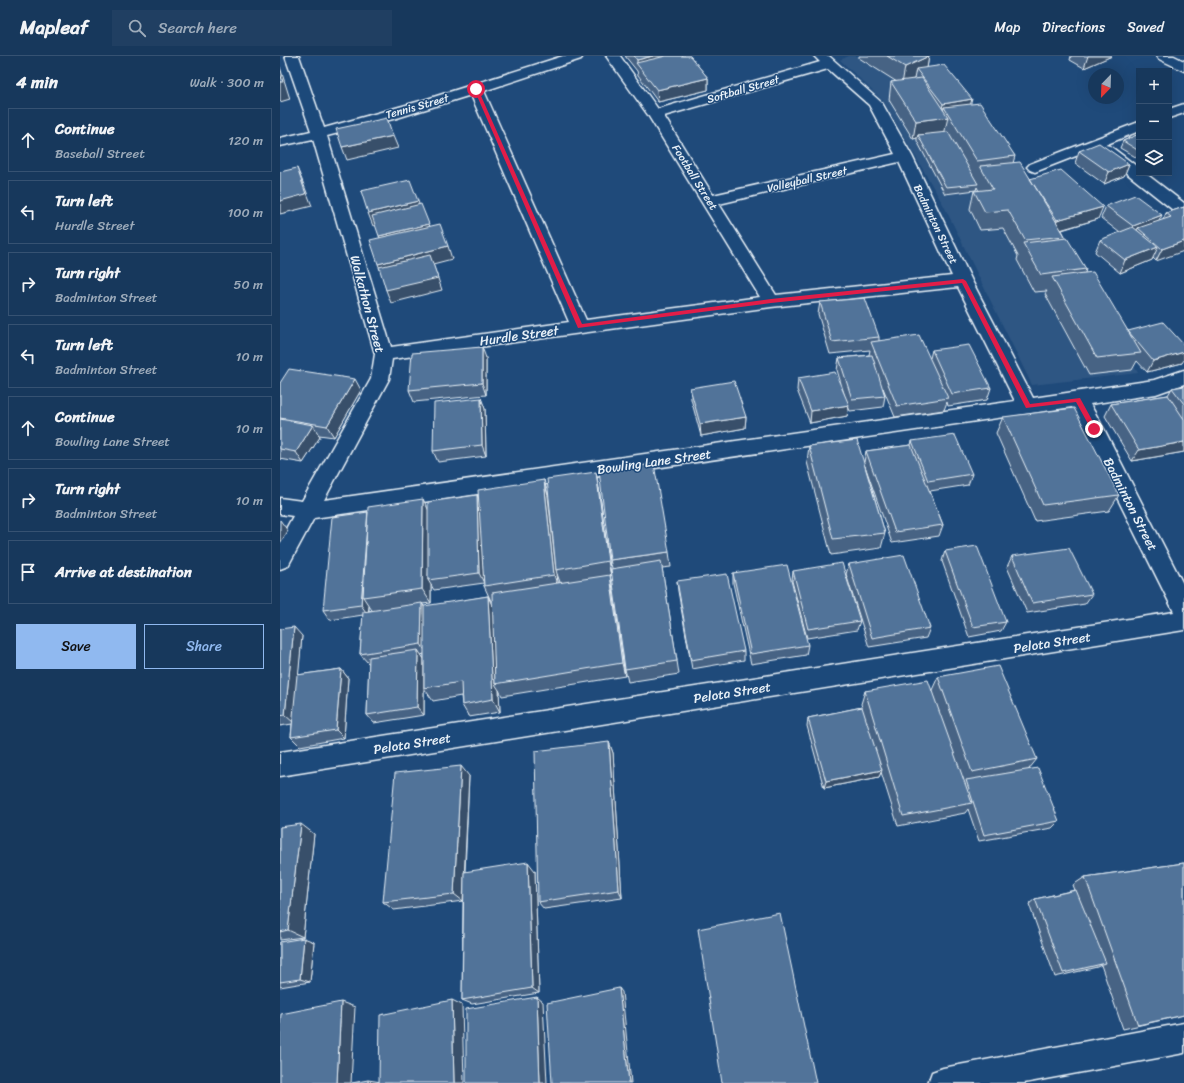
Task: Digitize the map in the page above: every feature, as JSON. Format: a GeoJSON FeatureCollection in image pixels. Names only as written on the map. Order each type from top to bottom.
{"type":"FeatureCollection","features":[{"type":"Feature","properties":{"kind":"street","name":"Walkathon Street"},"geometry":{"type":"LineString","coordinates":[[280,560],[380,380],[384,354],[303,82],[292,56]]}},
{"type":"Feature","properties":{"kind":"street","name":"Tennis Street"},"geometry":{"type":"LineString","coordinates":[[280,142],[319,134],[476,89],[576,56]]}},
{"type":"Feature","properties":{"kind":"street","name":"Football Street"},"geometry":{"type":"LineString","coordinates":[[613,56],[655,114],[771,301]]}},
{"type":"Feature","properties":{"kind":"street"},"geometry":{"type":"LineString","coordinates":[[1164,56],[1182,64]]}},
{"type":"Feature","properties":{"kind":"street","name":"Softball Street"},"geometry":{"type":"LineString","coordinates":[[655,114],[826,60]]}},
{"type":"Feature","properties":{"kind":"street","name":"Badminton Street"},"geometry":{"type":"LineString","coordinates":[[826,60],[875,103],[904,156],[963,281],[1028,406]]}},
{"type":"Feature","properties":{"kind":"street"},"geometry":{"type":"LineString","coordinates":[[476,89],[580,326]]}},
{"type":"Feature","properties":{"kind":"street"},"geometry":{"type":"LineString","coordinates":[[1172,113],[1184,108]]}},
{"type":"Feature","properties":{"kind":"street"},"geometry":{"type":"LineString","coordinates":[[1035,168],[1136,127]]}},
{"type":"Feature","properties":{"kind":"street"},"geometry":{"type":"LineString","coordinates":[[1097,143],[1184,211]]}},
{"type":"Feature","properties":{"kind":"street","name":"Volleyball Street"},"geometry":{"type":"LineString","coordinates":[[710,201],[904,156]]}},
{"type":"Feature","properties":{"kind":"street","name":"Hurdle Street"},"geometry":{"type":"LineString","coordinates":[[384,354],[771,301],[963,281]]}},
{"type":"Feature","properties":{"kind":"street"},"geometry":{"type":"LineString","coordinates":[[1028,406],[1156,387],[1184,377]]}},
{"type":"Feature","properties":{"kind":"street","name":"Badminton Street"},"geometry":{"type":"LineString","coordinates":[[1078,399],[1184,609]]}},
{"type":"Feature","properties":{"kind":"street","name":"Bowling Lane Street"},"geometry":{"type":"LineString","coordinates":[[280,506],[308,510],[337,508],[1028,406]]}},
{"type":"Feature","properties":{"kind":"street","name":"Pelota Street"},"geometry":{"type":"LineString","coordinates":[[280,764],[1184,620]]}},
{"type":"Feature","properties":{"kind":"street"},"geometry":{"type":"LineString","coordinates":[[943,1083],[1184,1038]]}},
{"type":"Feature","properties":{"kind":"shaded area"},"geometry":{"type":"Polygon","coordinates":[[[849,56],[902,56],[940,79],[978,119],[1072,259],[1138,373],[1032,385],[944,206],[884,102],[840,60],[849,56]]]}},
{"type":"Feature","properties":{"kind":"building"},"geometry":{"type":"Polygon","coordinates":[[[634,56],[653,56],[637,60],[634,56]]]}},
{"type":"Feature","properties":{"kind":"building"},"geometry":{"type":"Polygon","coordinates":[[[666,56],[690,56],[708,78],[657,90],[636,63],[666,56]]]}},
{"type":"Feature","properties":{"kind":"building"},"geometry":{"type":"Polygon","coordinates":[[[887,56],[929,56],[905,67],[887,56]]]}},
{"type":"Feature","properties":{"kind":"building"},"geometry":{"type":"Polygon","coordinates":[[[944,65],[972,99],[943,104],[916,69],[944,65]]]}},
{"type":"Feature","properties":{"kind":"building"},"geometry":{"type":"Polygon","coordinates":[[[280,73],[283,82],[280,82],[280,73]]]}},
{"type":"Feature","properties":{"kind":"building"},"geometry":{"type":"Polygon","coordinates":[[[922,78],[948,117],[916,121],[891,82],[922,78]]]}},
{"type":"Feature","properties":{"kind":"building"},"geometry":{"type":"Polygon","coordinates":[[[980,103],[1015,156],[977,161],[944,107],[980,103]]]}},
{"type":"Feature","properties":{"kind":"building"},"geometry":{"type":"Polygon","coordinates":[[[387,118],[393,136],[342,147],[336,129],[387,118]]]}},
{"type":"Feature","properties":{"kind":"building"},"geometry":{"type":"Polygon","coordinates":[[[948,132],[978,184],[946,187],[918,135],[948,132]]]}},
{"type":"Feature","properties":{"kind":"building"},"geometry":{"type":"Polygon","coordinates":[[[1136,135],[1136,149],[1123,141],[1136,135]]]}},
{"type":"Feature","properties":{"kind":"building"},"geometry":{"type":"Polygon","coordinates":[[[1099,143],[1129,164],[1109,172],[1079,151],[1099,143]]]}},
{"type":"Feature","properties":{"kind":"building"},"geometry":{"type":"Polygon","coordinates":[[[1020,162],[1065,236],[1025,240],[1008,210],[985,212],[974,191],[993,189],[980,166],[1020,162]]]}},
{"type":"Feature","properties":{"kind":"building"},"geometry":{"type":"Polygon","coordinates":[[[297,168],[306,194],[280,201],[280,172],[297,168]]]}},
{"type":"Feature","properties":{"kind":"building"},"geometry":{"type":"Polygon","coordinates":[[[1061,170],[1103,207],[1057,220],[1030,179],[1061,170]]]}},
{"type":"Feature","properties":{"kind":"building"},"geometry":{"type":"Polygon","coordinates":[[[410,180],[418,201],[368,213],[361,191],[410,180]]]}},
{"type":"Feature","properties":{"kind":"building"},"geometry":{"type":"Polygon","coordinates":[[[1135,195],[1162,215],[1133,226],[1106,206],[1135,195]]]}},
{"type":"Feature","properties":{"kind":"building"},"geometry":{"type":"Polygon","coordinates":[[[421,204],[429,224],[379,236],[372,216],[421,204]]]}},
{"type":"Feature","properties":{"kind":"building"},"geometry":{"type":"Polygon","coordinates":[[[1184,207],[1184,241],[1162,249],[1138,228],[1171,217],[1166,213],[1184,207]]]}},
{"type":"Feature","properties":{"kind":"building"},"geometry":{"type":"Polygon","coordinates":[[[440,224],[448,246],[378,264],[370,240],[440,224]]]}},
{"type":"Feature","properties":{"kind":"building"},"geometry":{"type":"Polygon","coordinates":[[[1133,227],[1158,247],[1125,260],[1100,240],[1133,227]]]}},
{"type":"Feature","properties":{"kind":"building"},"geometry":{"type":"Polygon","coordinates":[[[1067,238],[1086,269],[1041,275],[1023,243],[1067,238]]]}},
{"type":"Feature","properties":{"kind":"building"},"geometry":{"type":"Polygon","coordinates":[[[430,255],[438,278],[386,290],[379,267],[430,255]]]}},
{"type":"Feature","properties":{"kind":"building"},"geometry":{"type":"Polygon","coordinates":[[[1093,272],[1141,353],[1097,358],[1052,277],[1093,272]]]}},
{"type":"Feature","properties":{"kind":"building"},"geometry":{"type":"Polygon","coordinates":[[[865,298],[879,337],[832,342],[820,302],[865,298]]]}},
{"type":"Feature","properties":{"kind":"building"},"geometry":{"type":"Polygon","coordinates":[[[1163,322],[1184,345],[1184,352],[1153,361],[1128,331],[1163,322]]]}},
{"type":"Feature","properties":{"kind":"building"},"geometry":{"type":"Polygon","coordinates":[[[919,335],[948,398],[897,406],[871,342],[919,335]]]}},
{"type":"Feature","properties":{"kind":"building"},"geometry":{"type":"Polygon","coordinates":[[[969,345],[991,388],[952,394],[932,350],[969,345]]]}},
{"type":"Feature","properties":{"kind":"building"},"geometry":{"type":"Polygon","coordinates":[[[482,347],[482,383],[409,390],[412,353],[482,347]]]}},
{"type":"Feature","properties":{"kind":"building"},"geometry":{"type":"Polygon","coordinates":[[[872,355],[885,396],[852,399],[839,358],[872,355]]]}},
{"type":"Feature","properties":{"kind":"building"},"geometry":{"type":"Polygon","coordinates":[[[289,369],[355,379],[327,426],[280,418],[280,383],[289,369]]]}},
{"type":"Feature","properties":{"kind":"building"},"geometry":{"type":"Polygon","coordinates":[[[835,372],[849,405],[811,411],[798,378],[835,372]]]}},
{"type":"Feature","properties":{"kind":"building"},"geometry":{"type":"Polygon","coordinates":[[[734,381],[746,417],[700,424],[690,388],[734,381]]]}},
{"type":"Feature","properties":{"kind":"building"},"geometry":{"type":"Polygon","coordinates":[[[1184,386],[1184,404],[1172,388],[1184,386]]]}},
{"type":"Feature","properties":{"kind":"building"},"geometry":{"type":"Polygon","coordinates":[[[1168,395],[1184,419],[1184,442],[1139,450],[1111,404],[1168,395]]]}},
{"type":"Feature","properties":{"kind":"building"},"geometry":{"type":"Polygon","coordinates":[[[481,398],[482,445],[433,451],[434,403],[481,398]]]}},
{"type":"Feature","properties":{"kind":"building"},"geometry":{"type":"Polygon","coordinates":[[[1074,408],[1119,495],[1043,505],[1003,417],[1074,408]]]}},
{"type":"Feature","properties":{"kind":"building"},"geometry":{"type":"Polygon","coordinates":[[[280,419],[313,425],[296,452],[280,449],[280,419]]]}},
{"type":"Feature","properties":{"kind":"building"},"geometry":{"type":"Polygon","coordinates":[[[955,435],[972,474],[928,481],[912,441],[955,435]]]}},
{"type":"Feature","properties":{"kind":"building"},"geometry":{"type":"Polygon","coordinates":[[[857,440],[885,533],[833,539],[809,446],[857,440]]]}},
{"type":"Feature","properties":{"kind":"building"},"geometry":{"type":"Polygon","coordinates":[[[911,445],[943,525],[895,532],[866,451],[911,445]]]}},
{"type":"Feature","properties":{"kind":"building"},"geometry":{"type":"Polygon","coordinates":[[[654,464],[669,552],[610,560],[599,471],[654,464]]]}},
{"type":"Feature","properties":{"kind":"building"},"geometry":{"type":"Polygon","coordinates":[[[596,472],[608,561],[556,570],[547,479],[596,472]]]}},
{"type":"Feature","properties":{"kind":"building"},"geometry":{"type":"Polygon","coordinates":[[[544,480],[554,575],[484,586],[478,490],[544,480]]]}},
{"type":"Feature","properties":{"kind":"building"},"geometry":{"type":"Polygon","coordinates":[[[477,495],[479,573],[428,580],[428,502],[477,495]]]}},
{"type":"Feature","properties":{"kind":"building"},"geometry":{"type":"Polygon","coordinates":[[[423,499],[422,589],[363,597],[368,507],[423,499]]]}},
{"type":"Feature","properties":{"kind":"building"},"geometry":{"type":"Polygon","coordinates":[[[368,512],[361,605],[323,610],[332,517],[368,512]]]}},
{"type":"Feature","properties":{"kind":"building"},"geometry":{"type":"Polygon","coordinates":[[[977,546],[1006,622],[973,627],[945,551],[977,546]]]}},
{"type":"Feature","properties":{"kind":"building"},"geometry":{"type":"Polygon","coordinates":[[[1069,548],[1092,594],[1032,603],[1012,556],[1069,548]]]}},
{"type":"Feature","properties":{"kind":"building"},"geometry":{"type":"Polygon","coordinates":[[[904,555],[930,628],[872,638],[849,564],[904,555]]]}},
{"type":"Feature","properties":{"kind":"building"},"geometry":{"type":"Polygon","coordinates":[[[661,561],[677,661],[625,669],[611,569],[661,561]]]}},
{"type":"Feature","properties":{"kind":"building"},"geometry":{"type":"Polygon","coordinates":[[[842,563],[860,621],[808,629],[793,571],[842,563]]]}},
{"type":"Feature","properties":{"kind":"building"},"geometry":{"type":"Polygon","coordinates":[[[787,565],[808,645],[751,654],[733,573],[787,565]]]}},
{"type":"Feature","properties":{"kind":"building"},"geometry":{"type":"Polygon","coordinates":[[[727,574],[744,651],[691,660],[677,581],[727,574]]]}},
{"type":"Feature","properties":{"kind":"building"},"geometry":{"type":"Polygon","coordinates":[[[610,575],[622,663],[495,684],[492,593],[610,575]]]}},
{"type":"Feature","properties":{"kind":"building"},"geometry":{"type":"Polygon","coordinates":[[[488,596],[493,699],[462,705],[461,682],[424,688],[424,606],[488,596]]]}},
{"type":"Feature","properties":{"kind":"building"},"geometry":{"type":"Polygon","coordinates":[[[422,603],[421,644],[360,654],[363,612],[422,603]]]}},
{"type":"Feature","properties":{"kind":"building"},"geometry":{"type":"Polygon","coordinates":[[[294,627],[285,715],[280,716],[280,629],[294,627]]]}},
{"type":"Feature","properties":{"kind":"building"},"geometry":{"type":"Polygon","coordinates":[[[418,650],[417,707],[367,715],[369,657],[418,650]]]}},
{"type":"Feature","properties":{"kind":"building"},"geometry":{"type":"Polygon","coordinates":[[[998,666],[1037,759],[972,772],[938,677],[998,666]]]}},
{"type":"Feature","properties":{"kind":"building"},"geometry":{"type":"Polygon","coordinates":[[[341,669],[336,730],[291,737],[297,675],[341,669]]]}},
{"type":"Feature","properties":{"kind":"building"},"geometry":{"type":"Polygon","coordinates":[[[928,680],[972,803],[903,816],[865,691],[928,680]]]}},
{"type":"Feature","properties":{"kind":"building"},"geometry":{"type":"Polygon","coordinates":[[[862,707],[882,770],[826,781],[808,718],[862,707]]]}},
{"type":"Feature","properties":{"kind":"building"},"geometry":{"type":"Polygon","coordinates":[[[609,742],[619,890],[538,902],[535,751],[609,742]]]}},
{"type":"Feature","properties":{"kind":"building"},"geometry":{"type":"Polygon","coordinates":[[[461,766],[454,894],[383,902],[395,773],[461,766]]]}},
{"type":"Feature","properties":{"kind":"building"},"geometry":{"type":"Polygon","coordinates":[[[1038,768],[1059,821],[984,835],[966,780],[1038,768]]]}},
{"type":"Feature","properties":{"kind":"building"},"geometry":{"type":"Polygon","coordinates":[[[301,824],[288,930],[280,932],[280,827],[301,824]]]}},
{"type":"Feature","properties":{"kind":"building"},"geometry":{"type":"Polygon","coordinates":[[[528,862],[532,988],[462,1000],[464,872],[528,862]]]}},
{"type":"Feature","properties":{"kind":"building"},"geometry":{"type":"Polygon","coordinates":[[[1184,863],[1184,1015],[1138,1025],[1085,877],[1184,863]]]}},
{"type":"Feature","properties":{"kind":"building"},"geometry":{"type":"Polygon","coordinates":[[[1076,890],[1106,963],[1063,973],[1035,899],[1076,890]]]}},
{"type":"Feature","properties":{"kind":"building"},"geometry":{"type":"Polygon","coordinates":[[[780,913],[816,1083],[722,1083],[698,929],[780,913]]]}},
{"type":"Feature","properties":{"kind":"building"},"geometry":{"type":"Polygon","coordinates":[[[304,938],[300,979],[280,982],[280,942],[304,938]]]}},
{"type":"Feature","properties":{"kind":"building"},"geometry":{"type":"Polygon","coordinates":[[[619,988],[629,1083],[552,1083],[547,1003],[619,988]]]}},
{"type":"Feature","properties":{"kind":"building"},"geometry":{"type":"Polygon","coordinates":[[[537,997],[540,1083],[466,1083],[466,1009],[537,997]]]}},
{"type":"Feature","properties":{"kind":"building"},"geometry":{"type":"Polygon","coordinates":[[[452,1000],[454,1083],[379,1083],[380,1015],[452,1000]]]}},
{"type":"Feature","properties":{"kind":"building"},"geometry":{"type":"Polygon","coordinates":[[[341,1002],[337,1083],[280,1083],[281,1014],[341,1002]]]}},
{"type":"Feature","properties":{"kind":"building"},"geometry":{"type":"Polygon","coordinates":[[[368,1080],[368,1083],[352,1083],[368,1080]]]}},
{"type":"Feature","properties":{"kind":"route"},"geometry":{"type":"LineString","coordinates":[[476,89],[580,326],[771,301],[963,281],[1028,406],[1078,399],[1094,429]]}}]}
